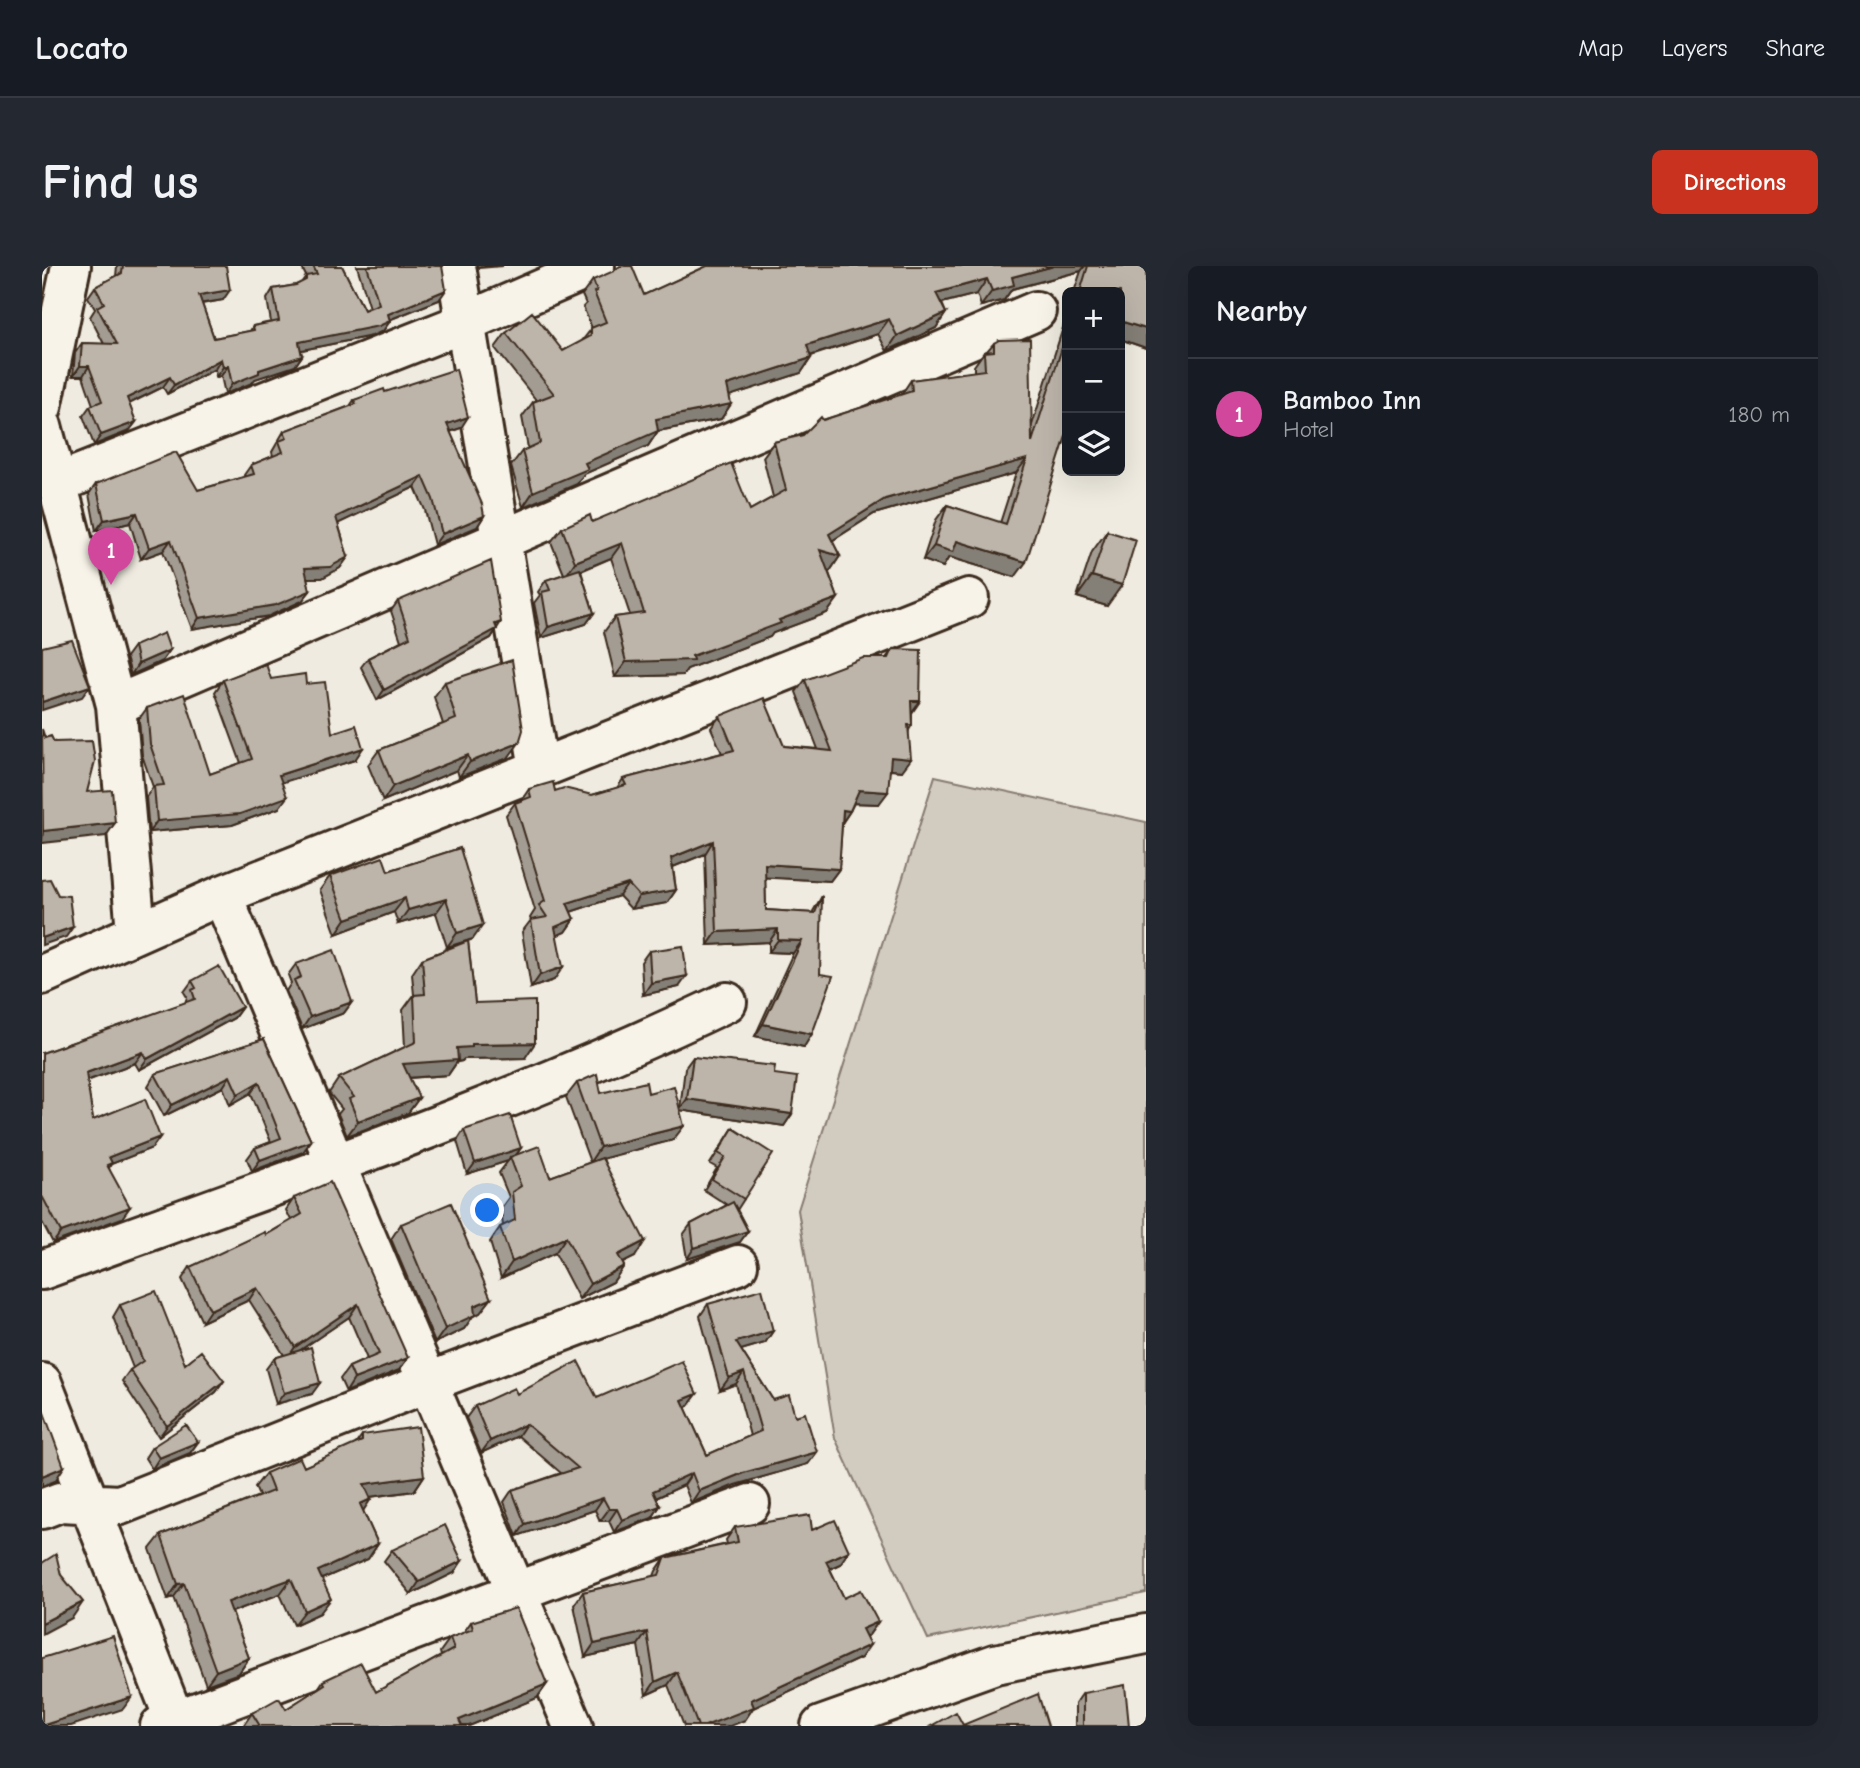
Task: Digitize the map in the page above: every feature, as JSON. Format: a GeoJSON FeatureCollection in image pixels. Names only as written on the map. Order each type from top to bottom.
{"type":"FeatureCollection","features":[{"type":"Feature","properties":{"kind":"street"},"geometry":{"type":"LineString","coordinates":[[456,266],[539,769]]}},
{"type":"Feature","properties":{"kind":"street"},"geometry":{"type":"LineString","coordinates":[[58,482],[466,322],[596,266]]}},
{"type":"Feature","properties":{"kind":"street"},"geometry":{"type":"LineString","coordinates":[[61,273],[43,431],[116,705],[136,931]]}},
{"type":"Feature","properties":{"kind":"street"},"geometry":{"type":"LineString","coordinates":[[116,705],[1035,311]]}},
{"type":"Feature","properties":{"kind":"street"},"geometry":{"type":"LineString","coordinates":[[42,975],[222,895],[970,598]]}},
{"type":"Feature","properties":{"kind":"street"},"geometry":{"type":"LineString","coordinates":[[222,895],[573,1726]]}},
{"type":"Feature","properties":{"kind":"street"},"geometry":{"type":"LineString","coordinates":[[42,1270],[334,1164],[633,1047],[726,1002]]}},
{"type":"Feature","properties":{"kind":"street"},"geometry":{"type":"LineString","coordinates":[[42,1509],[60,1502],[120,1505],[429,1382],[738,1265]]}},
{"type":"Feature","properties":{"kind":"street"},"geometry":{"type":"LineString","coordinates":[[42,1383],[89,1502],[170,1724],[750,1504]]}},
{"type":"Feature","properties":{"kind":"street"},"geometry":{"type":"LineString","coordinates":[[821,1726],[995,1664],[1146,1634]]}},
{"type":"Feature","properties":{"kind":"shaded area"},"geometry":{"type":"Polygon","coordinates":[[[935,776],[1146,822],[1146,1593],[928,1639],[835,1438],[798,1210],[935,776]]]}},
{"type":"Feature","properties":{"kind":"building"},"geometry":{"type":"Polygon","coordinates":[[[123,266],[226,266],[230,290],[199,295],[214,338],[254,330],[253,326],[279,321],[273,289],[296,285],[306,280],[306,276],[317,274],[313,266],[342,266],[364,310],[379,304],[367,266],[442,266],[446,290],[388,314],[390,321],[379,326],[299,342],[302,356],[259,370],[259,373],[232,384],[228,366],[223,367],[221,359],[174,385],[170,377],[127,398],[136,422],[101,435],[90,406],[102,401],[89,366],[80,366],[82,343],[117,344],[97,307],[104,303],[95,287],[122,273],[123,266]]]}},
{"type":"Feature","properties":{"kind":"building"},"geometry":{"type":"Polygon","coordinates":[[[620,266],[632,266],[644,295],[707,266],[1054,266],[1012,277],[1014,285],[992,291],[987,279],[936,293],[946,313],[897,336],[889,319],[807,345],[811,358],[727,385],[731,404],[656,419],[658,431],[585,463],[588,469],[533,492],[522,451],[540,443],[533,402],[554,394],[506,333],[532,312],[563,351],[591,336],[591,328],[606,322],[594,292],[597,291],[593,280],[620,266]]]}},
{"type":"Feature","properties":{"kind":"building"},"geometry":{"type":"Polygon","coordinates":[[[1088,266],[1146,266],[1146,329],[1125,323],[1125,287],[1082,287],[1088,266]]]}},
{"type":"Feature","properties":{"kind":"building"},"geometry":{"type":"Polygon","coordinates":[[[1030,339],[1032,442],[1062,348],[1062,449],[1026,562],[957,541],[953,552],[934,546],[947,505],[1006,524],[1027,459],[885,499],[829,534],[840,556],[820,550],[838,598],[779,620],[781,623],[692,656],[693,660],[626,662],[615,617],[644,613],[622,543],[575,562],[562,528],[590,515],[592,522],[731,463],[750,510],[786,490],[774,442],[803,435],[821,417],[823,420],[912,391],[911,380],[985,370],[984,352],[994,351],[994,343],[999,340],[1030,339]]]}},
{"type":"Feature","properties":{"kind":"building"},"geometry":{"type":"Polygon","coordinates":[[[456,369],[468,417],[447,424],[482,504],[484,516],[442,534],[433,499],[423,476],[336,517],[348,557],[330,567],[305,568],[310,591],[276,605],[199,618],[171,540],[149,548],[137,513],[104,520],[96,484],[176,452],[198,490],[254,474],[251,465],[283,452],[279,441],[287,438],[284,431],[356,404],[354,400],[384,389],[385,392],[456,369]]]}},
{"type":"Feature","properties":{"kind":"building"},"geometry":{"type":"Polygon","coordinates":[[[1107,531],[1136,540],[1122,585],[1092,576],[1107,531]]]}},
{"type":"Feature","properties":{"kind":"building"},"geometry":{"type":"Polygon","coordinates":[[[491,561],[501,622],[495,624],[497,629],[384,690],[368,658],[410,637],[398,601],[491,561]]]}},
{"type":"Feature","properties":{"kind":"building"},"geometry":{"type":"Polygon","coordinates":[[[580,569],[594,613],[548,627],[542,592],[550,590],[546,580],[580,569]]]}},
{"type":"Feature","properties":{"kind":"building"},"geometry":{"type":"Polygon","coordinates":[[[164,633],[170,650],[138,664],[134,646],[164,633]]]}},
{"type":"Feature","properties":{"kind":"building"},"geometry":{"type":"Polygon","coordinates":[[[72,640],[90,686],[42,702],[42,647],[72,640]]]}},
{"type":"Feature","properties":{"kind":"building"},"geometry":{"type":"Polygon","coordinates":[[[893,649],[921,650],[920,701],[911,701],[912,725],[908,725],[911,759],[891,757],[888,792],[859,790],[850,811],[843,810],[839,869],[765,864],[766,910],[815,913],[822,896],[820,974],[833,976],[812,1034],[763,1024],[802,941],[778,940],[778,929],[717,932],[713,841],[671,858],[676,890],[639,896],[628,884],[567,903],[574,919],[555,927],[563,967],[540,975],[531,920],[547,917],[539,905],[545,901],[515,803],[531,797],[529,789],[553,782],[555,791],[564,788],[592,795],[626,785],[623,779],[734,750],[720,716],[764,698],[784,746],[832,751],[805,680],[863,658],[889,658],[893,649]]]}},
{"type":"Feature","properties":{"kind":"building"},"geometry":{"type":"Polygon","coordinates":[[[512,660],[523,730],[519,743],[470,762],[468,755],[393,786],[379,750],[456,719],[445,682],[512,660]]]}},
{"type":"Feature","properties":{"kind":"building"},"geometry":{"type":"Polygon","coordinates":[[[266,664],[271,679],[305,674],[306,684],[325,682],[332,733],[356,725],[363,748],[279,775],[287,797],[240,814],[157,821],[154,786],[164,785],[150,744],[147,708],[184,694],[210,774],[252,759],[223,680],[266,664]]]}},
{"type":"Feature","properties":{"kind":"building"},"geometry":{"type":"Polygon","coordinates":[[[42,729],[45,738],[51,736],[54,742],[92,741],[95,761],[87,792],[112,790],[115,823],[43,831],[42,729]]]}},
{"type":"Feature","properties":{"kind":"building"},"geometry":{"type":"Polygon","coordinates":[[[460,848],[483,925],[457,933],[446,899],[408,910],[405,898],[346,919],[330,876],[383,857],[388,871],[460,848]]]}},
{"type":"Feature","properties":{"kind":"building"},"geometry":{"type":"Polygon","coordinates":[[[50,879],[58,895],[69,896],[73,927],[42,938],[42,880],[50,879]]]}},
{"type":"Feature","properties":{"kind":"building"},"geometry":{"type":"Polygon","coordinates":[[[468,941],[475,1003],[535,1001],[535,1043],[472,1044],[472,1047],[457,1048],[458,1060],[403,1064],[419,1098],[358,1121],[349,1099],[354,1097],[339,1078],[416,1042],[414,995],[425,994],[422,959],[468,941]]]}},
{"type":"Feature","properties":{"kind":"building"},"geometry":{"type":"Polygon","coordinates":[[[683,946],[687,976],[651,983],[649,951],[683,946]]]}},
{"type":"Feature","properties":{"kind":"building"},"geometry":{"type":"Polygon","coordinates":[[[334,950],[352,1002],[310,1017],[294,980],[301,977],[296,964],[334,950]]]}},
{"type":"Feature","properties":{"kind":"building"},"geometry":{"type":"Polygon","coordinates":[[[219,966],[242,1007],[147,1059],[143,1052],[86,1073],[93,1120],[145,1099],[160,1137],[109,1157],[112,1163],[107,1165],[130,1207],[61,1232],[42,1196],[42,1053],[195,999],[192,990],[196,988],[192,981],[219,966]]]}},
{"type":"Feature","properties":{"kind":"building"},"geometry":{"type":"Polygon","coordinates":[[[264,1039],[311,1141],[260,1160],[255,1148],[281,1138],[259,1082],[238,1094],[230,1076],[172,1105],[155,1074],[264,1039]]]}},
{"type":"Feature","properties":{"kind":"building"},"geometry":{"type":"Polygon","coordinates":[[[693,1057],[775,1066],[774,1074],[797,1077],[792,1114],[687,1099],[693,1057]]]}},
{"type":"Feature","properties":{"kind":"building"},"geometry":{"type":"Polygon","coordinates":[[[597,1074],[601,1093],[646,1082],[648,1093],[674,1086],[684,1126],[600,1147],[577,1083],[597,1074]]]}},
{"type":"Feature","properties":{"kind":"building"},"geometry":{"type":"Polygon","coordinates":[[[510,1115],[521,1148],[475,1163],[464,1130],[510,1115]]]}},
{"type":"Feature","properties":{"kind":"building"},"geometry":{"type":"Polygon","coordinates":[[[733,1128],[773,1154],[744,1199],[712,1179],[725,1157],[718,1153],[733,1128]]]}},
{"type":"Feature","properties":{"kind":"building"},"geometry":{"type":"Polygon","coordinates":[[[539,1146],[550,1177],[602,1158],[645,1241],[618,1255],[624,1266],[590,1284],[566,1237],[512,1262],[500,1227],[515,1220],[512,1192],[521,1186],[510,1157],[539,1146]]]}},
{"type":"Feature","properties":{"kind":"building"},"geometry":{"type":"Polygon","coordinates":[[[330,1182],[408,1358],[354,1379],[349,1367],[379,1354],[358,1304],[295,1347],[257,1288],[210,1310],[190,1267],[265,1232],[266,1235],[302,1214],[294,1198],[330,1182]]]}},
{"type":"Feature","properties":{"kind":"building"},"geometry":{"type":"Polygon","coordinates":[[[733,1202],[748,1231],[694,1248],[691,1224],[733,1202]]]}},
{"type":"Feature","properties":{"kind":"building"},"geometry":{"type":"Polygon","coordinates":[[[451,1203],[491,1299],[474,1306],[475,1315],[445,1329],[401,1224],[451,1203]]]}},
{"type":"Feature","properties":{"kind":"building"},"geometry":{"type":"Polygon","coordinates":[[[762,1289],[773,1331],[736,1342],[773,1400],[789,1395],[795,1416],[805,1413],[817,1452],[743,1473],[699,1491],[692,1473],[653,1491],[660,1506],[622,1520],[617,1509],[609,1509],[603,1498],[525,1524],[512,1490],[578,1468],[526,1424],[490,1441],[475,1406],[514,1388],[517,1394],[578,1361],[597,1398],[682,1361],[697,1394],[682,1400],[707,1455],[761,1431],[744,1372],[729,1378],[708,1304],[762,1289]]]}},
{"type":"Feature","properties":{"kind":"building"},"geometry":{"type":"Polygon","coordinates":[[[156,1291],[185,1364],[201,1351],[224,1381],[167,1426],[130,1370],[143,1361],[120,1305],[156,1291]]]}},
{"type":"Feature","properties":{"kind":"building"},"geometry":{"type":"Polygon","coordinates":[[[311,1347],[320,1383],[284,1393],[274,1358],[311,1347]]]}},
{"type":"Feature","properties":{"kind":"building"},"geometry":{"type":"Polygon","coordinates":[[[42,1407],[64,1467],[42,1476],[42,1407]]]}},
{"type":"Feature","properties":{"kind":"building"},"geometry":{"type":"Polygon","coordinates":[[[186,1425],[198,1442],[159,1458],[152,1447],[186,1425]]]}},
{"type":"Feature","properties":{"kind":"building"},"geometry":{"type":"Polygon","coordinates":[[[418,1427],[424,1476],[364,1484],[371,1499],[360,1504],[378,1544],[318,1571],[331,1599],[305,1611],[291,1579],[228,1602],[249,1658],[216,1671],[184,1583],[178,1584],[161,1535],[273,1491],[266,1473],[300,1458],[304,1467],[362,1441],[362,1435],[418,1427]]]}},
{"type":"Feature","properties":{"kind":"building"},"geometry":{"type":"Polygon","coordinates":[[[810,1515],[812,1530],[835,1520],[849,1551],[826,1561],[844,1598],[861,1590],[878,1622],[862,1629],[870,1645],[751,1700],[754,1707],[705,1726],[698,1726],[677,1672],[655,1682],[647,1632],[594,1644],[583,1592],[659,1575],[665,1558],[738,1542],[735,1527],[810,1515]]]}},
{"type":"Feature","properties":{"kind":"building"},"geometry":{"type":"Polygon","coordinates":[[[445,1525],[462,1561],[419,1582],[392,1550],[445,1525]]]}},
{"type":"Feature","properties":{"kind":"building"},"geometry":{"type":"Polygon","coordinates":[[[56,1554],[61,1575],[83,1602],[42,1623],[42,1563],[56,1554]]]}},
{"type":"Feature","properties":{"kind":"building"},"geometry":{"type":"Polygon","coordinates":[[[516,1608],[547,1684],[459,1720],[462,1726],[260,1726],[252,1713],[279,1698],[286,1709],[325,1684],[323,1681],[361,1663],[376,1692],[454,1649],[450,1638],[473,1629],[471,1622],[516,1608]]]}},
{"type":"Feature","properties":{"kind":"building"},"geometry":{"type":"Polygon","coordinates":[[[113,1636],[132,1697],[42,1726],[42,1658],[113,1636]]]}},
{"type":"Feature","properties":{"kind":"building"},"geometry":{"type":"Polygon","coordinates":[[[1125,1685],[1129,1726],[1083,1726],[1083,1693],[1125,1685]]]}},
{"type":"Feature","properties":{"kind":"building"},"geometry":{"type":"Polygon","coordinates":[[[1038,1694],[1048,1726],[931,1726],[956,1712],[963,1725],[1038,1694]]]}},
{"type":"Feature","properties":{"kind":"place","name":"Bamboo Inn"},"geometry":{"type":"Point","coordinates":[111,585]}}]}
